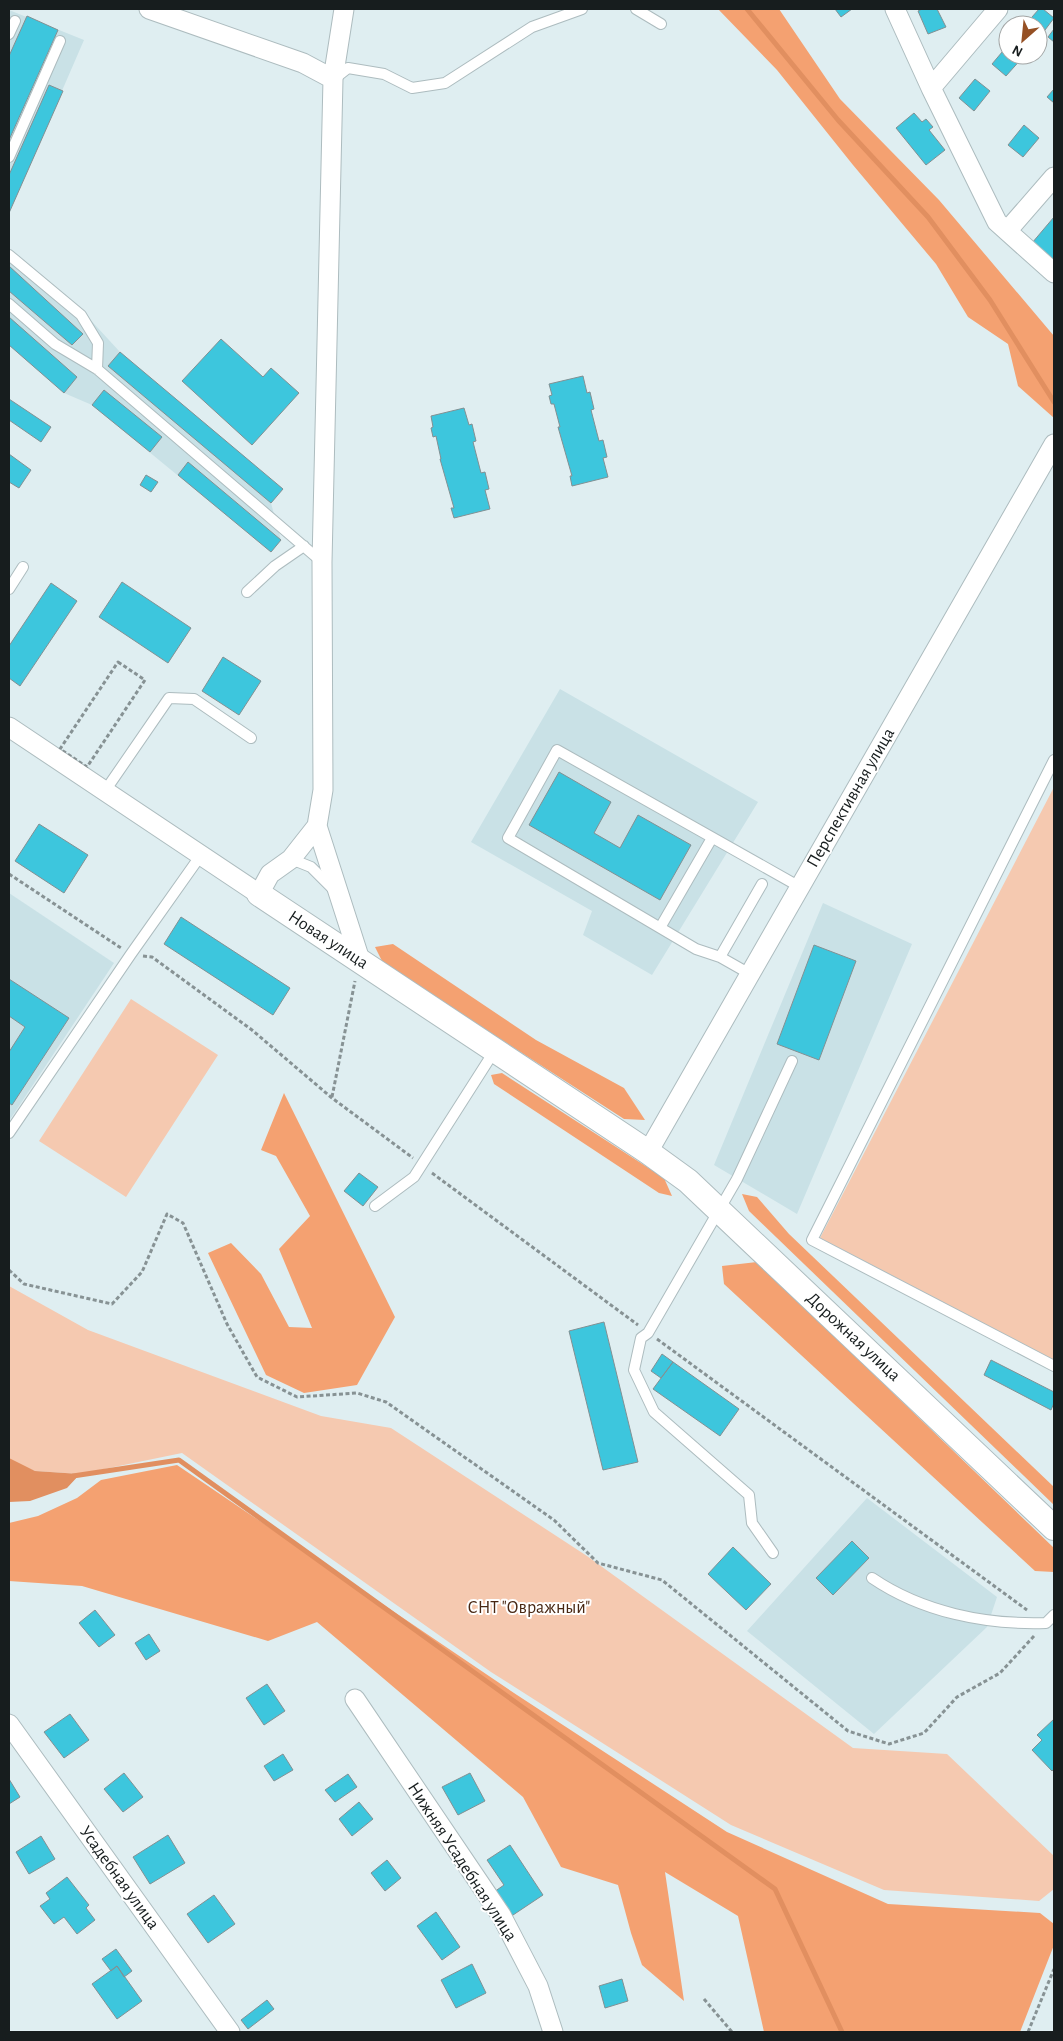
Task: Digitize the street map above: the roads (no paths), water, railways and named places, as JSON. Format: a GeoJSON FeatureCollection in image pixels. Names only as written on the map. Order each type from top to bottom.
{"type":"FeatureCollection","features":[{"type":"Feature","properties":{"kind":"street"},"geometry":{"type":"LineString","coordinates":[[149,9],[303,63],[333,79]]}},
{"type":"Feature","properties":{"kind":"street"},"geometry":{"type":"LineString","coordinates":[[344,9],[333,79],[322,562],[323,790],[317,826],[360,960]]}},
{"type":"Feature","properties":{"kind":"street"},"geometry":{"type":"LineString","coordinates":[[895,9],[931,88],[997,222],[1054,273]]}},
{"type":"Feature","properties":{"kind":"street"},"geometry":{"type":"LineString","coordinates":[[931,88],[998,9]]}},
{"type":"Feature","properties":{"kind":"street"},"geometry":{"type":"LineString","coordinates":[[1007,231],[1054,177]]}},
{"type":"Feature","properties":{"kind":"street","name":"Перспективная улица"},"geometry":{"type":"LineString","coordinates":[[648,1152],[1054,444]]}},
{"type":"Feature","properties":{"kind":"street","name":"Новая улица"},"geometry":{"type":"LineString","coordinates":[[10,729],[648,1152]]}},
{"type":"Feature","properties":{"kind":"street"},"geometry":{"type":"LineString","coordinates":[[259,894],[270,874],[291,859],[317,826]]}},
{"type":"Feature","properties":{"kind":"street","name":"Дорожная улица"},"geometry":{"type":"LineString","coordinates":[[648,1152],[688,1181],[1054,1528]]}},
{"type":"Feature","properties":{"kind":"street","name":"Нижняя Усадебная улица"},"geometry":{"type":"LineString","coordinates":[[355,1699],[501,1915],[538,1986],[553,2032]]}},
{"type":"Feature","properties":{"kind":"street","name":"Усадебная улица"},"geometry":{"type":"LineString","coordinates":[[9,1724],[230,2032]]}},
{"type":"Feature","properties":{"kind":"lane"},"geometry":{"type":"LineString","coordinates":[[333,79],[348,68],[384,74],[412,88],[445,83],[532,27],[582,9]]}},
{"type":"Feature","properties":{"kind":"lane"},"geometry":{"type":"LineString","coordinates":[[636,9],[661,24]]}},
{"type":"Feature","properties":{"kind":"lane"},"geometry":{"type":"LineString","coordinates":[[9,34],[15,21]]}},
{"type":"Feature","properties":{"kind":"lane"},"geometry":{"type":"LineString","coordinates":[[9,157],[60,41]]}},
{"type":"Feature","properties":{"kind":"lane"},"geometry":{"type":"LineString","coordinates":[[9,254],[80,315],[98,343],[97,368]]}},
{"type":"Feature","properties":{"kind":"lane"},"geometry":{"type":"LineString","coordinates":[[9,304],[55,344],[97,368],[322,562]]}},
{"type":"Feature","properties":{"kind":"lane"},"geometry":{"type":"LineString","coordinates":[[247,592],[275,566],[304,546]]}},
{"type":"Feature","properties":{"kind":"lane"},"geometry":{"type":"LineString","coordinates":[[9,588],[24,567]]}},
{"type":"Feature","properties":{"kind":"lane"},"geometry":{"type":"LineString","coordinates":[[105,791],[169,698],[194,699],[251,738]]}},
{"type":"Feature","properties":{"kind":"lane"},"geometry":{"type":"LineString","coordinates":[[750,974],[720,957],[696,949],[660,926],[508,838],[557,750],[800,887]]}},
{"type":"Feature","properties":{"kind":"lane"},"geometry":{"type":"LineString","coordinates":[[1054,760],[812,1240],[1054,1366]]}},
{"type":"Feature","properties":{"kind":"lane"},"geometry":{"type":"LineString","coordinates":[[660,926],[712,838]]}},
{"type":"Feature","properties":{"kind":"lane"},"geometry":{"type":"LineString","coordinates":[[9,1133],[130,954],[200,855]]}},
{"type":"Feature","properties":{"kind":"lane"},"geometry":{"type":"LineString","coordinates":[[291,859],[311,867],[337,893]]}},
{"type":"Feature","properties":{"kind":"lane"},"geometry":{"type":"LineString","coordinates":[[720,957],[762,884]]}},
{"type":"Feature","properties":{"kind":"lane"},"geometry":{"type":"LineString","coordinates":[[375,1206],[414,1177],[495,1050]]}},
{"type":"Feature","properties":{"kind":"lane"},"geometry":{"type":"LineString","coordinates":[[773,1553],[752,1523],[750,1495],[654,1412],[634,1370],[641,1338],[648,1333],[738,1180],[792,1061]]}},
{"type":"Feature","properties":{"kind":"lane"},"geometry":{"type":"LineString","coordinates":[[872,1578],[892,1591],[948,1613],[1013,1624],[1046,1623],[1054,1615]]}},
{"type":"Feature","properties":{"kind":"waterway"},"geometry":{"type":"LineString","coordinates":[[747,9],[838,120],[928,217],[990,300],[1054,402]]}},
{"type":"Feature","properties":{"kind":"waterway"},"geometry":{"type":"LineString","coordinates":[[73,1476],[179,1460],[775,1889],[842,2032]]}},
{"type":"Feature","properties":{"kind":"park label","name":"СНТ \"Овражный\""},"geometry":{"type":"Point","coordinates":[529,1608]}}]}
